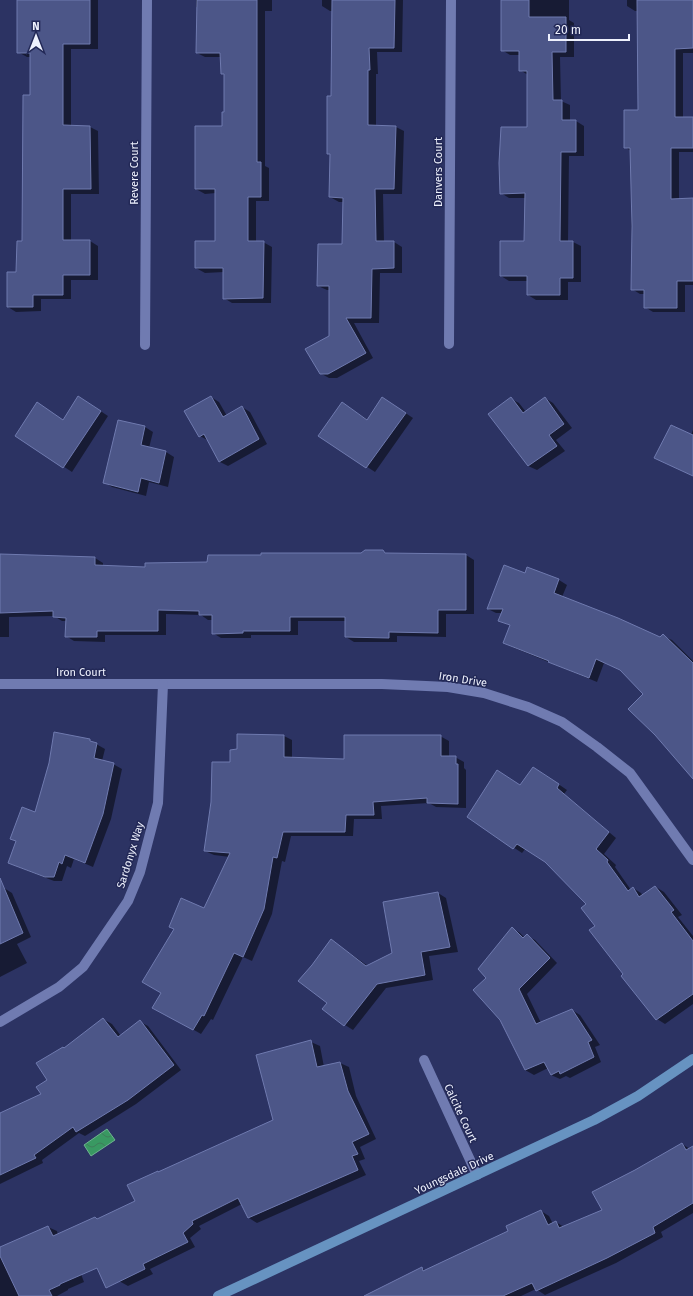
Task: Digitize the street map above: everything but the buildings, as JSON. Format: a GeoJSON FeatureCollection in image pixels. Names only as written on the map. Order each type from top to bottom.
{"type":"FeatureCollection","features":[{"type":"Feature","properties":{"kind":"street","name":"Revere Court"},"geometry":{"type":"LineString","coordinates":[[145,345],[147,0]]}},
{"type":"Feature","properties":{"kind":"street","name":"Danvers Court"},"geometry":{"type":"LineString","coordinates":[[449,344],[451,0]]}},
{"type":"Feature","properties":{"kind":"street","name":"Iron Court"},"geometry":{"type":"LineString","coordinates":[[0,684],[163,684]]}},
{"type":"Feature","properties":{"kind":"street","name":"Iron Drive"},"geometry":{"type":"LineString","coordinates":[[163,684],[382,684],[448,687],[484,693],[528,707],[562,722],[597,746],[630,774],[693,860]]}},
{"type":"Feature","properties":{"kind":"street","name":"Sardonyx Way"},"geometry":{"type":"LineString","coordinates":[[0,1022],[59,987],[83,967],[128,901],[140,872],[158,803],[163,684]]}},
{"type":"Feature","properties":{"kind":"street","name":"Youngsdale Drive"},"geometry":{"type":"LineString","coordinates":[[218,1296],[594,1120],[638,1096],[693,1059]]}},
{"type":"Feature","properties":{"kind":"street","name":"Calcite Court"},"geometry":{"type":"LineString","coordinates":[[424,1060],[477,1175]]}},
{"type":"Feature","properties":{"kind":"water"},"geometry":{"type":"Polygon","coordinates":[[[107,1129],[115,1140],[91,1156],[84,1145],[107,1129]]]}}]}
